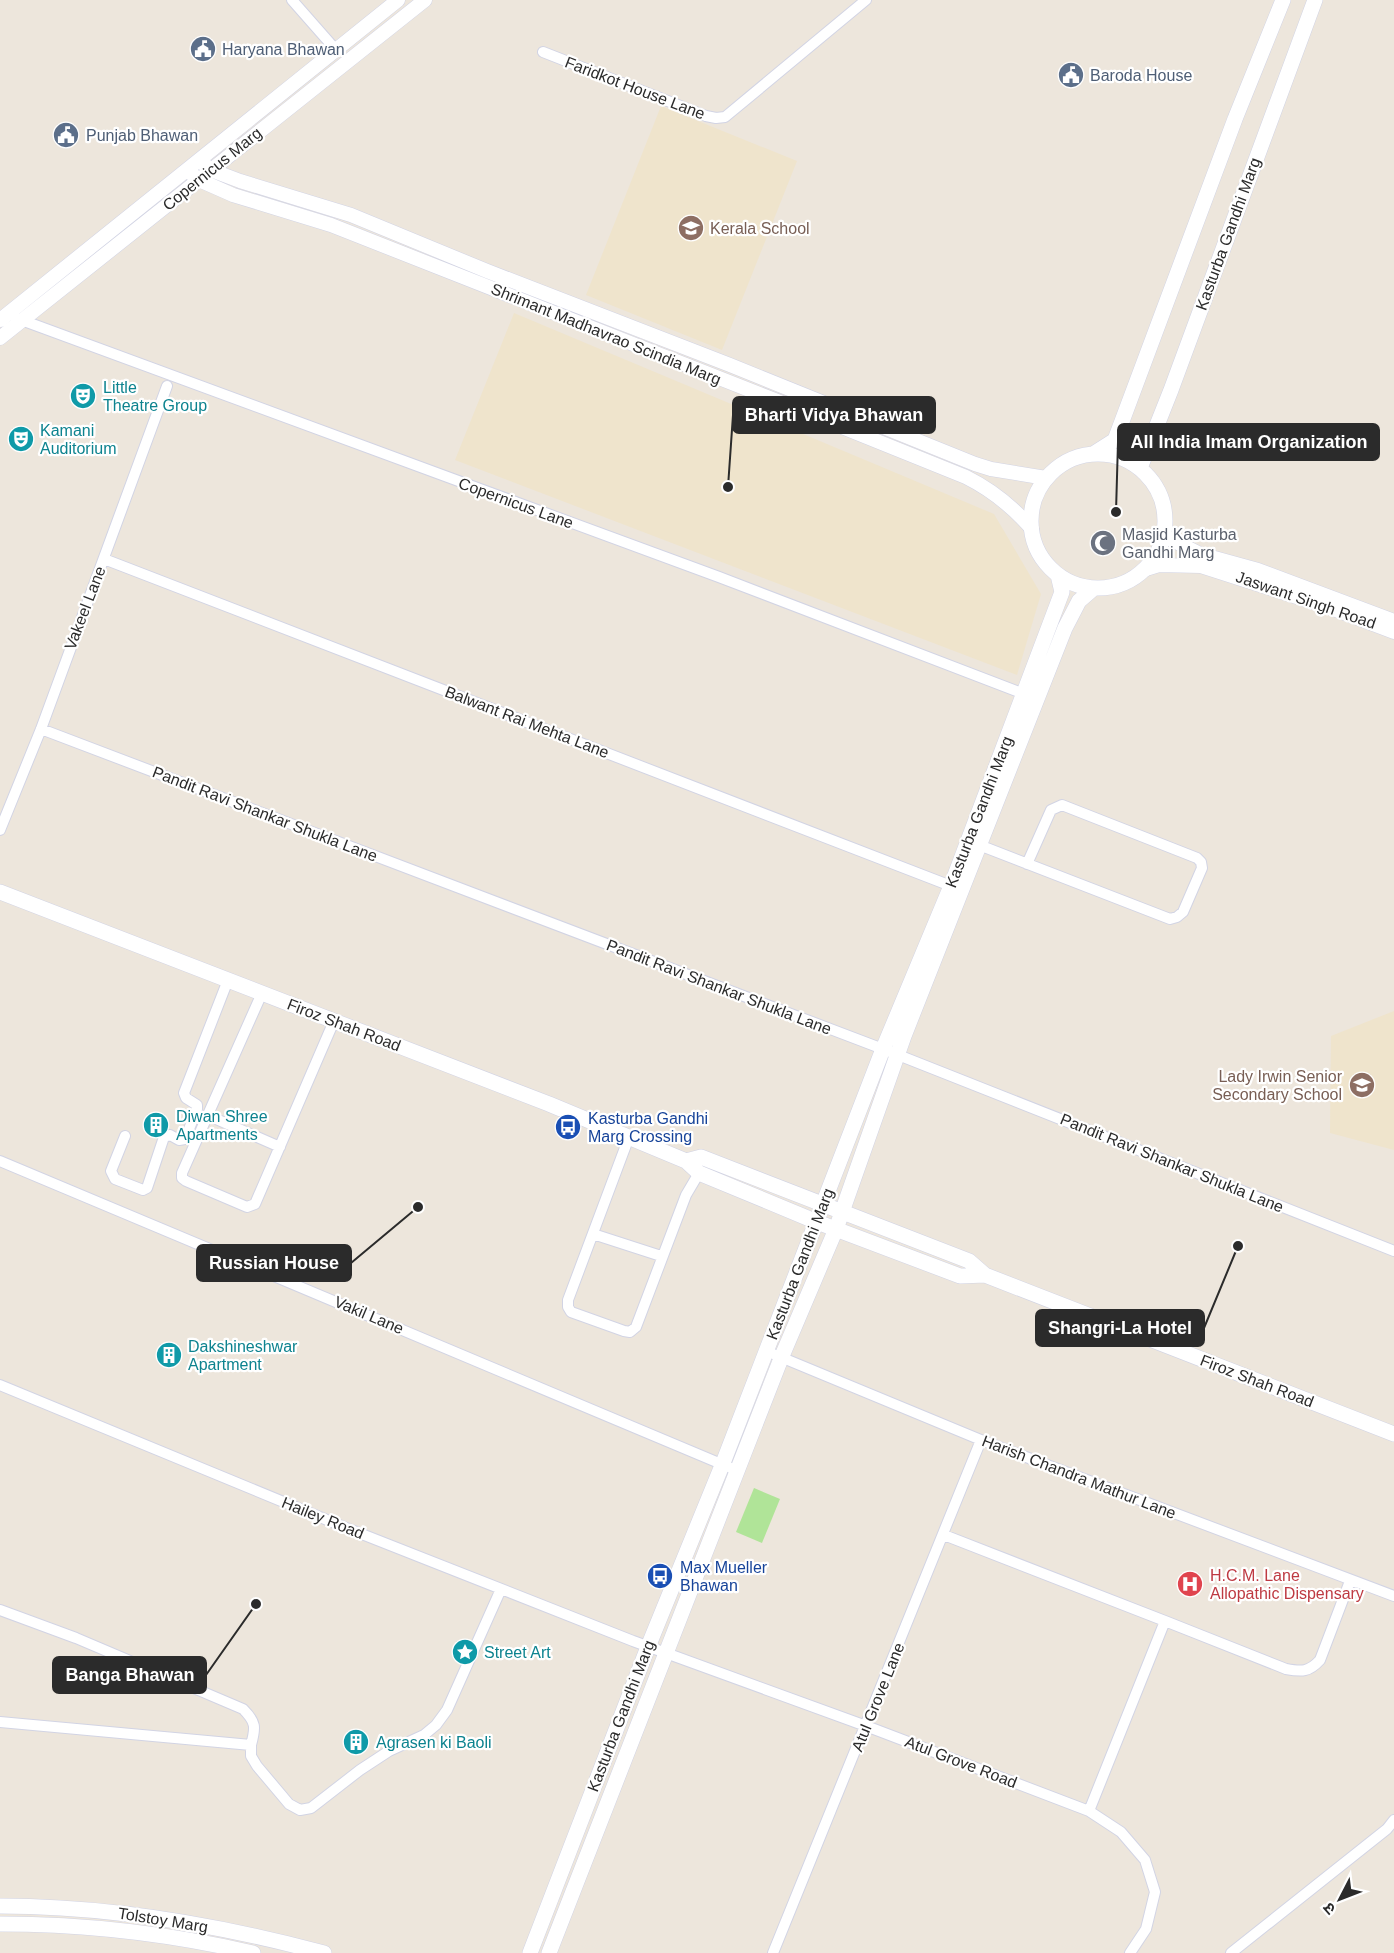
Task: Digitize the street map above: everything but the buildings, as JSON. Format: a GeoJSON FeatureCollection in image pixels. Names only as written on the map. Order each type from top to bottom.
{"type":"FeatureCollection","features":[{"type":"Feature","properties":{"kind":"main road","name":"Kasturba Gandhi Marg"},"geometry":{"type":"LineString","coordinates":[[1093,454],[1115,440],[1235,119],[1283,0]]}},
{"type":"Feature","properties":{"kind":"main road","name":"Kasturba Gandhi Marg"},"geometry":{"type":"LineString","coordinates":[[1140,468],[1315,0]]}},
{"type":"Feature","properties":{"kind":"main road"},"geometry":{"type":"LineString","coordinates":[[1093,454],[1125,459],[1140,468],[1153,482],[1161,499],[1165,517],[1164,536],[1157,554],[1146,569],[1131,580],[1113,587],[1094,588],[1075,584],[1058,575],[1042,558],[1033,537],[1031,514],[1036,495],[1046,478],[1070,460],[1093,454]]}},
{"type":"Feature","properties":{"kind":"main road","name":"Kasturba Gandhi Marg"},"geometry":{"type":"LineString","coordinates":[[549,1953],[782,1356],[843,1211],[890,1052],[1062,592],[1058,575]]}},
{"type":"Feature","properties":{"kind":"main road","name":"Kasturba Gandhi Marg"},"geometry":{"type":"LineString","coordinates":[[529,1951],[824,1204],[979,845],[1065,628],[1079,601],[1094,588]]}},
{"type":"Feature","properties":{"kind":"main road","name":"Firoz Shah Road"},"geometry":{"type":"LineString","coordinates":[[0,892],[549,1104],[686,1161],[699,1173],[817,1222],[960,1276],[985,1275]]}},
{"type":"Feature","properties":{"kind":"main road","name":"Firoz Shah Road"},"geometry":{"type":"LineString","coordinates":[[686,1161],[701,1157],[843,1211],[969,1261],[985,1275],[1394,1434]]}},
{"type":"Feature","properties":{"kind":"main road","name":"Tolstoy Marg"},"geometry":{"type":"LineString","coordinates":[[0,1906],[48,1907],[133,1914],[227,1930],[324,1953]]}},
{"type":"Feature","properties":{"kind":"main road","name":"Tolstoy Marg"},"geometry":{"type":"LineString","coordinates":[[0,1924],[48,1925],[126,1932],[222,1946],[253,1953]]}},
{"type":"Feature","properties":{"kind":"main road"},"geometry":{"type":"LineString","coordinates":[[554,1953],[555,1937]]}},
{"type":"Feature","properties":{"kind":"street"},"geometry":{"type":"LineString","coordinates":[[292,0],[336,50]]}},
{"type":"Feature","properties":{"kind":"street","name":"Copernicus Marg"},"geometry":{"type":"LineString","coordinates":[[4,317],[398,0]]}},
{"type":"Feature","properties":{"kind":"street","name":"Copernicus Marg"},"geometry":{"type":"LineString","coordinates":[[0,338],[425,0]]}},
{"type":"Feature","properties":{"kind":"street","name":"Faridkot House Lane"},"geometry":{"type":"LineString","coordinates":[[543,52],[706,116],[725,117],[866,0]]}},
{"type":"Feature","properties":{"kind":"street"},"geometry":{"type":"LineString","coordinates":[[292,85],[303,97]]}},
{"type":"Feature","properties":{"kind":"street","name":"Shrimant Madhavrao Scindia Marg"},"geometry":{"type":"LineString","coordinates":[[199,160],[211,170],[351,215],[975,464],[991,469],[1046,478]]}},
{"type":"Feature","properties":{"kind":"street","name":"Shrimant Madhavrao Scindia Marg"},"geometry":{"type":"LineString","coordinates":[[187,170],[199,180],[233,195],[331,225],[966,477],[1008,504],[1032,529]]}},
{"type":"Feature","properties":{"kind":"street","name":"Copernicus Lane"},"geometry":{"type":"LineString","coordinates":[[4,317],[22,321],[171,374],[1024,694]]}},
{"type":"Feature","properties":{"kind":"street","name":"Vakeel Lane"},"geometry":{"type":"LineString","coordinates":[[0,830],[41,729],[167,386]]}},
{"type":"Feature","properties":{"kind":"street","name":"Jaswant Singh Road"},"geometry":{"type":"LineString","coordinates":[[1164,536],[1200,554],[1258,570],[1394,621]]}},
{"type":"Feature","properties":{"kind":"street","name":"Balwant Rai Mehta Lane"},"geometry":{"type":"LineString","coordinates":[[104,559],[951,886]]}},
{"type":"Feature","properties":{"kind":"street","name":"Jaswant Singh Road"},"geometry":{"type":"LineString","coordinates":[[1146,569],[1159,565],[1202,566],[1328,607],[1394,632]]}},
{"type":"Feature","properties":{"kind":"street","name":"Pandit Ravi Shankar Shukla Lane"},"geometry":{"type":"LineString","coordinates":[[41,729],[890,1052],[1394,1251]]}},
{"type":"Feature","properties":{"kind":"street"},"geometry":{"type":"LineString","coordinates":[[979,845],[1027,864],[1170,919],[1183,912],[1202,868],[1197,858],[1062,806],[1051,810],[1027,864]]}},
{"type":"Feature","properties":{"kind":"street"},"geometry":{"type":"LineString","coordinates":[[125,1136],[111,1171],[112,1175],[115,1179],[143,1190],[147,1188],[164,1137],[170,1135],[179,1140],[185,1139],[197,1105],[186,1098],[184,1093],[228,980]]}},
{"type":"Feature","properties":{"kind":"street"},"geometry":{"type":"LineString","coordinates":[[262,993],[182,1173],[182,1178],[186,1181],[247,1207],[255,1204],[334,1021]]}},
{"type":"Feature","properties":{"kind":"street"},"geometry":{"type":"LineString","coordinates":[[207,1115],[280,1147]]}},
{"type":"Feature","properties":{"kind":"street"},"geometry":{"type":"LineString","coordinates":[[629,1137],[568,1300],[571,1312],[624,1331],[630,1332],[636,1327],[661,1256],[686,1195],[699,1173]]}},
{"type":"Feature","properties":{"kind":"street","name":"Vakil Lane"},"geometry":{"type":"LineString","coordinates":[[0,1161],[738,1471]]}},
{"type":"Feature","properties":{"kind":"street"},"geometry":{"type":"LineString","coordinates":[[593,1234],[661,1256]]}},
{"type":"Feature","properties":{"kind":"street","name":"Harish Chandra Mathur Lane"},"geometry":{"type":"LineString","coordinates":[[766,1351],[981,1440],[1394,1596]]}},
{"type":"Feature","properties":{"kind":"street","name":"Hailey Road"},"geometry":{"type":"LineString","coordinates":[[0,1385],[341,1525],[667,1654]]}},
{"type":"Feature","properties":{"kind":"street","name":"Atul Grove Lane"},"geometry":{"type":"LineString","coordinates":[[773,1953],[981,1440]]}},
{"type":"Feature","properties":{"kind":"street"},"geometry":{"type":"LineString","coordinates":[[944,1534],[1286,1670],[1303,1672],[1311,1670],[1320,1660],[1350,1581]]}},
{"type":"Feature","properties":{"kind":"street"},"geometry":{"type":"LineString","coordinates":[[0,1610],[76,1638],[243,1709],[254,1719],[255,1733],[251,1745],[251,1756],[289,1804],[300,1810],[311,1808],[360,1770],[389,1751],[424,1735],[436,1725],[447,1710],[501,1589]]}},
{"type":"Feature","properties":{"kind":"street"},"geometry":{"type":"LineString","coordinates":[[1089,1811],[1166,1622]]}},
{"type":"Feature","properties":{"kind":"street","name":"Atul Grove Road"},"geometry":{"type":"LineString","coordinates":[[667,1654],[866,1726],[1089,1811],[1121,1832],[1145,1860],[1155,1892],[1146,1929],[1130,1953]]}},
{"type":"Feature","properties":{"kind":"street"},"geometry":{"type":"LineString","coordinates":[[0,1722],[251,1745]]}},
{"type":"Feature","properties":{"kind":"street"},"geometry":{"type":"LineString","coordinates":[[1231,1953],[1387,1829],[1394,1820]]}},
{"type":"Feature","properties":{"kind":"shaded area","name":"Kerala School"},"geometry":{"type":"Polygon","coordinates":[[[661,106],[797,161],[722,350],[586,295],[661,106]]]}},
{"type":"Feature","properties":{"kind":"shaded area"},"geometry":{"type":"Polygon","coordinates":[[[514,313],[994,514],[1041,594],[1017,675],[455,460],[514,313]]]}},
{"type":"Feature","properties":{"kind":"shaded area","name":"Lady Irwin Senior Secondary School"},"geometry":{"type":"Polygon","coordinates":[[[1394,1011],[1394,1150],[1330,1133],[1331,1036],[1394,1011]]]}},
{"type":"Feature","properties":{"kind":"green space"},"geometry":{"type":"Polygon","coordinates":[[[754,1488],[780,1499],[762,1543],[736,1532],[754,1488]]]}},
{"type":"Feature","properties":{"kind":"place","name":"Haryana Bhawan"},"geometry":{"type":"Point","coordinates":[203,49]}},
{"type":"Feature","properties":{"kind":"place","name":"Baroda House"},"geometry":{"type":"Point","coordinates":[1071,75]}},
{"type":"Feature","properties":{"kind":"place","name":"Punjab Bhawan"},"geometry":{"type":"Point","coordinates":[66,135]}},
{"type":"Feature","properties":{"kind":"place","name":"Kerala School"},"geometry":{"type":"Point","coordinates":[691,228]}},
{"type":"Feature","properties":{"kind":"place","name":"Little Theatre Group"},"geometry":{"type":"Point","coordinates":[83,396]}},
{"type":"Feature","properties":{"kind":"place","name":"Kamani Auditorium"},"geometry":{"type":"Point","coordinates":[21,439]}},
{"type":"Feature","properties":{"kind":"place","name":"Bharti Vidya Bhawan"},"geometry":{"type":"Point","coordinates":[728,487]}},
{"type":"Feature","properties":{"kind":"place","name":"All India Imam Organization"},"geometry":{"type":"Point","coordinates":[1116,512]}},
{"type":"Feature","properties":{"kind":"place","name":"Masjid Kasturba Gandhi Marg"},"geometry":{"type":"Point","coordinates":[1103,543]}},
{"type":"Feature","properties":{"kind":"place","name":"Lady Irwin Senior Secondary School"},"geometry":{"type":"Point","coordinates":[1362,1085]}},
{"type":"Feature","properties":{"kind":"place","name":"Diwan Shree Apartments"},"geometry":{"type":"Point","coordinates":[156,1125]}},
{"type":"Feature","properties":{"kind":"place","name":"Kasturba Gandhi Marg Crossing"},"geometry":{"type":"Point","coordinates":[568,1127]}},
{"type":"Feature","properties":{"kind":"place","name":"Russian House"},"geometry":{"type":"Point","coordinates":[418,1207]}},
{"type":"Feature","properties":{"kind":"place","name":"Shangri-La Hotel"},"geometry":{"type":"Point","coordinates":[1238,1246]}},
{"type":"Feature","properties":{"kind":"place","name":"Dakshineshwar Apartment"},"geometry":{"type":"Point","coordinates":[169,1355]}},
{"type":"Feature","properties":{"kind":"place","name":"Max Mueller Bhawan"},"geometry":{"type":"Point","coordinates":[660,1576]}},
{"type":"Feature","properties":{"kind":"place","name":"H.C.M. Lane Allopathic Dispensary"},"geometry":{"type":"Point","coordinates":[1190,1584]}},
{"type":"Feature","properties":{"kind":"place","name":"Banga Bhawan"},"geometry":{"type":"Point","coordinates":[256,1604]}},
{"type":"Feature","properties":{"kind":"place","name":"Street Art"},"geometry":{"type":"Point","coordinates":[465,1652]}},
{"type":"Feature","properties":{"kind":"place","name":"Agrasen ki Baoli"},"geometry":{"type":"Point","coordinates":[356,1742]}}]}
